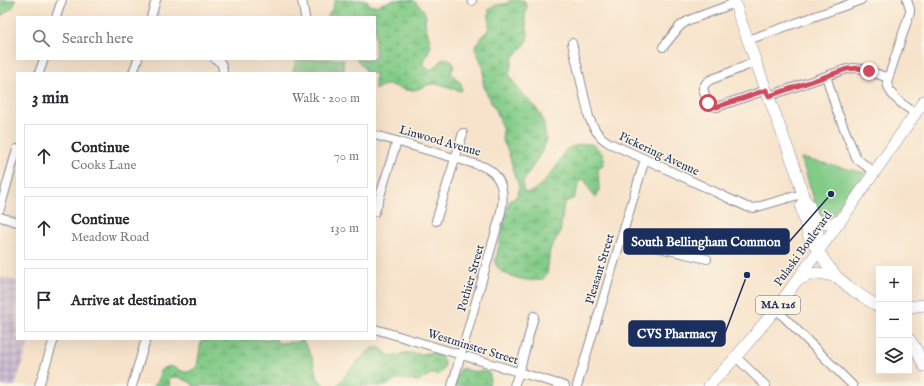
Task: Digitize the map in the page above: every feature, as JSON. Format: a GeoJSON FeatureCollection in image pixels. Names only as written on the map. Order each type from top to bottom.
{"type":"FeatureCollection","features":[{"type":"Feature","properties":{"kind":"main road"},"geometry":{"type":"LineString","coordinates":[[735,1],[794,165],[803,197],[809,205],[813,216],[818,234],[818,251]]}},
{"type":"Feature","properties":{"kind":"main road","name":"Pulaski Boulevard"},"geometry":{"type":"LineString","coordinates":[[709,386],[736,357],[776,309],[841,220],[924,101]]}},
{"type":"Feature","properties":{"kind":"main road"},"geometry":{"type":"LineString","coordinates":[[803,197],[801,207],[809,237],[818,251],[837,277],[854,291],[876,305]]}},
{"type":"Feature","properties":{"kind":"main road"},"geometry":{"type":"LineString","coordinates":[[813,216],[820,222],[826,224],[841,220]]}},
{"type":"Feature","properties":{"kind":"main road"},"geometry":{"type":"LineString","coordinates":[[796,281],[815,272],[837,277]]}},
{"type":"Feature","properties":{"kind":"main road"},"geometry":{"type":"LineString","coordinates":[[912,343],[924,366]]}},
{"type":"Feature","properties":{"kind":"street"},"geometry":{"type":"LineString","coordinates":[[56,16],[62,0]]}},
{"type":"Feature","properties":{"kind":"street"},"geometry":{"type":"LineString","coordinates":[[151,16],[156,0]]}},
{"type":"Feature","properties":{"kind":"street"},"geometry":{"type":"LineString","coordinates":[[302,0],[305,16]]}},
{"type":"Feature","properties":{"kind":"street"},"geometry":{"type":"LineString","coordinates":[[748,40],[861,0]]}},
{"type":"Feature","properties":{"kind":"street"},"geometry":{"type":"LineString","coordinates":[[907,0],[910,12],[888,78],[888,85],[890,92],[896,99],[915,113]]}},
{"type":"Feature","properties":{"kind":"street"},"geometry":{"type":"LineString","coordinates":[[663,47],[680,26],[689,20],[735,1]]}},
{"type":"Feature","properties":{"kind":"street","name":"Pickering Avenue"},"geometry":{"type":"LineString","coordinates":[[572,43],[587,109],[592,124],[602,138],[609,143],[747,208],[754,208],[803,197]]}},
{"type":"Feature","properties":{"kind":"street"},"geometry":{"type":"LineString","coordinates":[[40,72],[44,60]]}},
{"type":"Feature","properties":{"kind":"street"},"geometry":{"type":"LineString","coordinates":[[133,72],[138,60]]}},
{"type":"Feature","properties":{"kind":"street"},"geometry":{"type":"LineString","coordinates":[[218,60],[222,64],[223,72]]}},
{"type":"Feature","properties":{"kind":"street"},"geometry":{"type":"LineString","coordinates":[[756,62],[731,71],[706,83],[703,88],[708,103],[717,107],[847,69],[864,69],[888,78]]}},
{"type":"Feature","properties":{"kind":"street"},"geometry":{"type":"LineString","coordinates":[[826,76],[837,111],[855,155],[857,159],[874,172]]}},
{"type":"Feature","properties":{"kind":"street"},"geometry":{"type":"LineString","coordinates":[[436,221],[463,133]]}},
{"type":"Feature","properties":{"kind":"street","name":"Linwood Avenue"},"geometry":{"type":"LineString","coordinates":[[376,134],[482,166],[496,175]]}},
{"type":"Feature","properties":{"kind":"street"},"geometry":{"type":"LineString","coordinates":[[376,209],[397,141]]}},
{"type":"Feature","properties":{"kind":"street"},"geometry":{"type":"LineString","coordinates":[[0,209],[16,153]]}},
{"type":"Feature","properties":{"kind":"street","name":"Pleasant Street"},"geometry":{"type":"LineString","coordinates":[[578,386],[645,160]]}},
{"type":"Feature","properties":{"kind":"street","name":"Pothier Street"},"geometry":{"type":"LineString","coordinates":[[452,386],[501,213],[503,201],[502,190],[496,175]]}},
{"type":"Feature","properties":{"kind":"street"},"geometry":{"type":"LineString","coordinates":[[0,226],[0,217],[16,222]]}},
{"type":"Feature","properties":{"kind":"street"},"geometry":{"type":"LineString","coordinates":[[622,239],[707,259]]}},
{"type":"Feature","properties":{"kind":"street"},"geometry":{"type":"LineString","coordinates":[[776,309],[853,386]]}},
{"type":"Feature","properties":{"kind":"street"},"geometry":{"type":"LineString","coordinates":[[514,386],[519,373],[534,316]]}},
{"type":"Feature","properties":{"kind":"street","name":"Westminster Street"},"geometry":{"type":"LineString","coordinates":[[376,330],[565,386]]}},
{"type":"Feature","properties":{"kind":"street"},"geometry":{"type":"LineString","coordinates":[[40,386],[54,340]]}},
{"type":"Feature","properties":{"kind":"street"},"geometry":{"type":"LineString","coordinates":[[132,386],[146,340]]}},
{"type":"Feature","properties":{"kind":"street"},"geometry":{"type":"LineString","coordinates":[[736,357],[766,386]]}},
{"type":"Feature","properties":{"kind":"shaded area"},"geometry":{"type":"Polygon","coordinates":[[[0,277],[16,281],[16,340],[30,340],[15,386],[0,386],[0,277]]]}},
{"type":"Feature","properties":{"kind":"green space"},"geometry":{"type":"Polygon","coordinates":[[[0,0],[16,0],[13,7],[0,17],[0,0]]]}},
{"type":"Feature","properties":{"kind":"green space"},"geometry":{"type":"Polygon","coordinates":[[[335,0],[367,0],[370,5],[376,6],[392,0],[413,0],[423,9],[426,16],[425,24],[431,44],[424,61],[424,66],[430,70],[438,65],[442,59],[447,58],[452,61],[454,66],[451,73],[461,83],[461,91],[440,84],[427,85],[413,90],[390,85],[386,85],[376,90],[376,72],[366,72],[357,60],[376,60],[376,16],[328,16],[335,0]]]}},
{"type":"Feature","properties":{"kind":"green space"},"geometry":{"type":"Polygon","coordinates":[[[511,0],[524,0],[527,6],[525,17],[528,34],[527,42],[513,58],[509,74],[523,95],[533,104],[541,115],[546,140],[542,151],[523,182],[523,191],[528,193],[542,184],[561,159],[563,153],[569,148],[582,144],[591,144],[597,148],[604,159],[603,165],[598,169],[599,190],[597,196],[593,196],[585,180],[583,179],[581,180],[574,198],[564,203],[560,233],[550,249],[547,274],[542,280],[526,280],[510,276],[500,270],[495,263],[508,205],[511,200],[516,197],[519,190],[509,153],[502,139],[503,132],[499,117],[485,90],[483,82],[484,69],[475,48],[476,44],[489,28],[489,9],[496,5],[506,4],[511,0]]]}},
{"type":"Feature","properties":{"kind":"green space"},"geometry":{"type":"Polygon","coordinates":[[[297,60],[344,60],[343,65],[345,72],[292,72],[297,60]]]}},
{"type":"Feature","properties":{"kind":"green space"},"geometry":{"type":"Polygon","coordinates":[[[801,158],[865,173],[831,217],[824,218],[819,215],[801,158]]]}},
{"type":"Feature","properties":{"kind":"green space"},"geometry":{"type":"Polygon","coordinates":[[[202,340],[276,340],[280,343],[302,340],[312,357],[317,377],[324,386],[193,386],[192,383],[178,377],[170,377],[170,386],[153,386],[158,381],[160,371],[164,368],[171,367],[188,372],[197,367],[202,340]]]}},
{"type":"Feature","properties":{"kind":"green space"},"geometry":{"type":"Polygon","coordinates":[[[372,348],[380,348],[390,356],[396,356],[402,353],[436,353],[442,358],[444,368],[438,375],[431,374],[418,381],[398,379],[386,386],[337,386],[353,366],[372,348]]]}},
{"type":"Feature","properties":{"kind":"green space"},"geometry":{"type":"Polygon","coordinates":[[[462,368],[471,371],[484,371],[489,373],[489,386],[453,386],[462,368]]]}},
{"type":"Feature","properties":{"kind":"place","name":"South Bellingham Common"},"geometry":{"type":"Point","coordinates":[831,194]}},
{"type":"Feature","properties":{"kind":"place","name":"CVS Pharmacy"},"geometry":{"type":"Point","coordinates":[747,275]}},
{"type":"Feature","properties":{"kind":"route"},"geometry":{"type":"LineString","coordinates":[[708,103],[714,107],[717,107],[766,90],[769,96],[847,69],[859,68],[869,71]]}}]}
